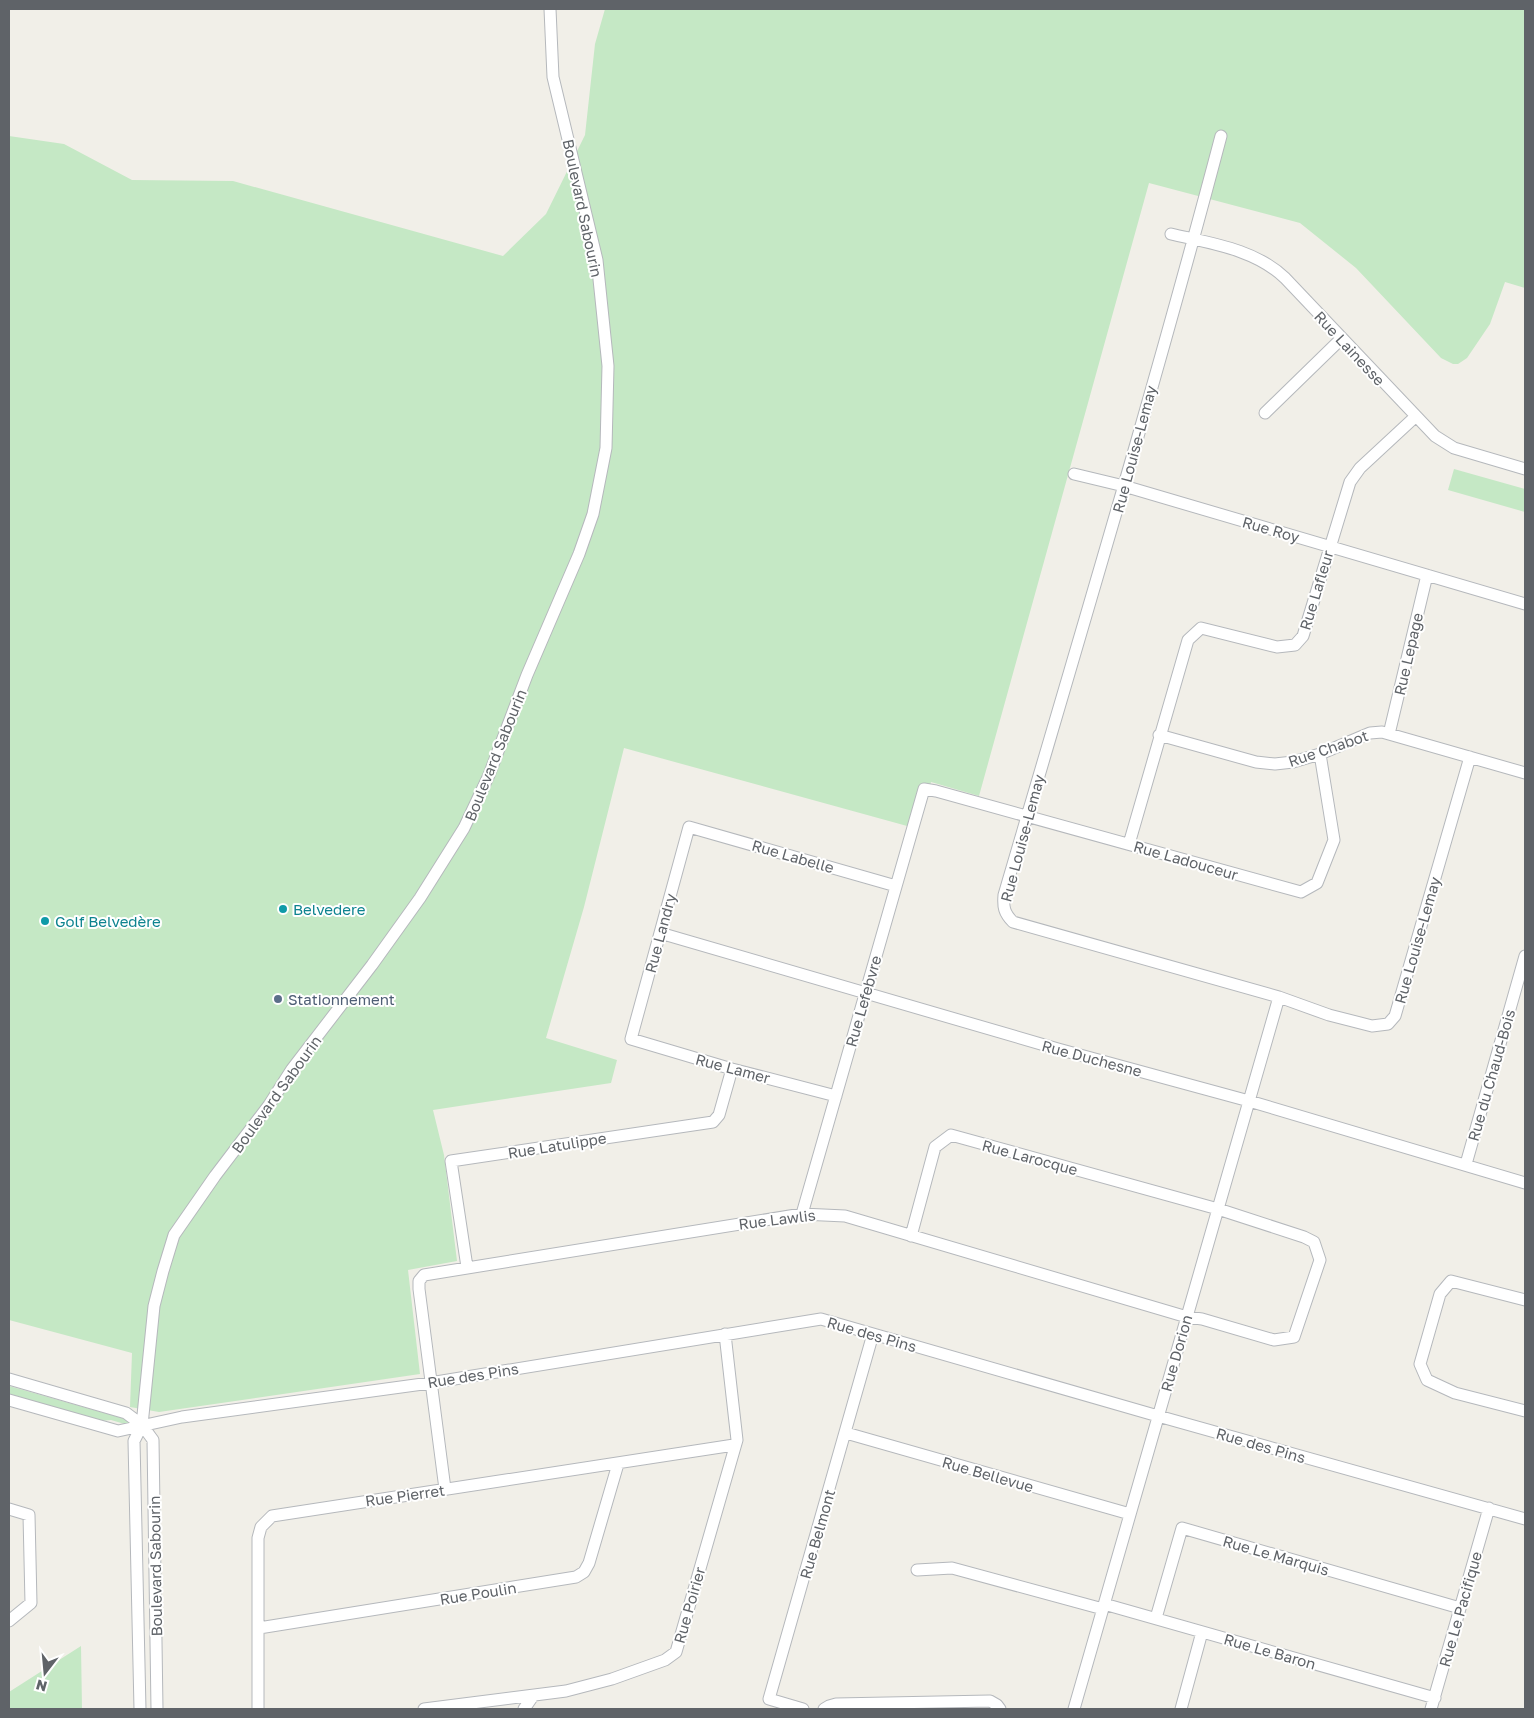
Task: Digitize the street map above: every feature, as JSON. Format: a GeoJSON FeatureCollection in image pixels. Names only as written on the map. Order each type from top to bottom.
{"type":"FeatureCollection","features":[{"type":"Feature","properties":{"kind":"street","name":"Boulevard Sabourin"},"geometry":{"type":"LineString","coordinates":[[140,1709],[134,1441],[142,1425],[154,1306],[162,1271],[174,1235],[292,1069],[372,965],[420,898],[464,828],[490,774],[527,675],[579,554],[593,514],[606,448],[608,366],[597,260],[553,77],[550,9]]}},
{"type":"Feature","properties":{"kind":"street","name":"Rue Louise-Lemay"},"geometry":{"type":"LineString","coordinates":[[1221,136],[1124,486],[1004,894],[1003,906],[1007,916],[1013,922],[1279,998],[1330,1015],[1372,1026],[1388,1024],[1395,1016],[1470,757]]}},
{"type":"Feature","properties":{"kind":"street","name":"Rue Lainesse"},"geometry":{"type":"LineString","coordinates":[[1171,234],[1241,252],[1272,267],[1285,278],[1430,432],[1449,446],[1525,469]]}},
{"type":"Feature","properties":{"kind":"street"},"geometry":{"type":"LineString","coordinates":[[1265,413],[1342,338]]}},
{"type":"Feature","properties":{"kind":"street","name":"Rue Lafleur"},"geometry":{"type":"LineString","coordinates":[[1129,844],[1188,640],[1201,628],[1277,647],[1295,645],[1303,636],[1329,546],[1353,476],[1415,417]]}},
{"type":"Feature","properties":{"kind":"street","name":"Rue Roy"},"geometry":{"type":"LineString","coordinates":[[1074,474],[1124,486],[1525,604]]}},
{"type":"Feature","properties":{"kind":"street","name":"Rue Lepage"},"geometry":{"type":"LineString","coordinates":[[1389,734],[1427,575]]}},
{"type":"Feature","properties":{"kind":"street","name":"Rue Chabot"},"geometry":{"type":"LineString","coordinates":[[1160,735],[1256,762],[1285,764],[1320,754],[1370,734],[1382,732],[1525,772]]}},
{"type":"Feature","properties":{"kind":"street","name":"Rue Ladouceur"},"geometry":{"type":"LineString","coordinates":[[924,789],[1027,815],[1301,892],[1317,883],[1334,840],[1320,754]]}},
{"type":"Feature","properties":{"kind":"street","name":"Rue Lefebvre"},"geometry":{"type":"LineString","coordinates":[[802,1214],[924,789]]}},
{"type":"Feature","properties":{"kind":"street","name":"Rue Labelle"},"geometry":{"type":"LineString","coordinates":[[689,827],[896,886]]}},
{"type":"Feature","properties":{"kind":"street","name":"Rue Landry"},"geometry":{"type":"LineString","coordinates":[[631,1038],[689,827]]}},
{"type":"Feature","properties":{"kind":"street","name":"Rue Duchesne"},"geometry":{"type":"LineString","coordinates":[[660,933],[1058,1049],[1249,1101],[1525,1183]]}},
{"type":"Feature","properties":{"kind":"street","name":"Rue du Chaud-Bois"},"geometry":{"type":"LineString","coordinates":[[1466,1164],[1525,956]]}},
{"type":"Feature","properties":{"kind":"street","name":"Rue Dorion"},"geometry":{"type":"LineString","coordinates":[[1074,1709],[1279,998]]}},
{"type":"Feature","properties":{"kind":"street","name":"Rue Lamer"},"geometry":{"type":"LineString","coordinates":[[631,1038],[732,1069],[836,1096]]}},
{"type":"Feature","properties":{"kind":"street","name":"Rue Latulippe"},"geometry":{"type":"LineString","coordinates":[[467,1267],[451,1161],[713,1122],[718,1115],[732,1069]]}},
{"type":"Feature","properties":{"kind":"street","name":"Rue Larocque"},"geometry":{"type":"LineString","coordinates":[[911,1236],[935,1147],[951,1135],[1218,1209]]}},
{"type":"Feature","properties":{"kind":"street","name":"Rue Lawlis"},"geometry":{"type":"LineString","coordinates":[[430,1382],[418,1290],[419,1281],[424,1275],[802,1214],[844,1216],[1187,1317],[1202,1319],[1274,1340],[1294,1337],[1320,1260],[1314,1242],[1304,1236],[1218,1209]]}},
{"type":"Feature","properties":{"kind":"street"},"geometry":{"type":"LineString","coordinates":[[1525,1300],[1452,1280],[1440,1294],[1420,1364],[1427,1380],[1456,1393],[1525,1411]]}},
{"type":"Feature","properties":{"kind":"street","name":"Rue des Pins"},"geometry":{"type":"LineString","coordinates":[[9,1400],[118,1431],[182,1417],[430,1382],[820,1319],[1525,1519]]}},
{"type":"Feature","properties":{"kind":"street","name":"Rue Poirier"},"geometry":{"type":"LineString","coordinates":[[424,1709],[566,1692],[612,1679],[665,1660],[676,1652],[734,1445],[737,1440],[725,1334]]}},
{"type":"Feature","properties":{"kind":"street","name":"Rue Belmont"},"geometry":{"type":"LineString","coordinates":[[803,1709],[769,1699],[873,1334]]}},
{"type":"Feature","properties":{"kind":"street"},"geometry":{"type":"LineString","coordinates":[[9,1379],[126,1413],[142,1425]]}},
{"type":"Feature","properties":{"kind":"street"},"geometry":{"type":"LineString","coordinates":[[430,1382],[445,1489]]}},
{"type":"Feature","properties":{"kind":"street","name":"Boulevard Sabourin"},"geometry":{"type":"LineString","coordinates":[[142,1425],[153,1440],[157,1709]]}},
{"type":"Feature","properties":{"kind":"street","name":"Rue Bellevue"},"geometry":{"type":"LineString","coordinates":[[846,1433],[1130,1514]]}},
{"type":"Feature","properties":{"kind":"street","name":"Rue Pierret"},"geometry":{"type":"LineString","coordinates":[[258,1709],[258,1538],[261,1527],[272,1516],[734,1445]]}},
{"type":"Feature","properties":{"kind":"street","name":"Rue Poulin"},"geometry":{"type":"LineString","coordinates":[[259,1628],[576,1577],[584,1572],[589,1563],[618,1464]]}},
{"type":"Feature","properties":{"kind":"street","name":"Rue Le Pacifique"},"geometry":{"type":"LineString","coordinates":[[1433,1704],[1489,1508]]}},
{"type":"Feature","properties":{"kind":"street"},"geometry":{"type":"LineString","coordinates":[[9,1509],[29,1515],[31,1603],[9,1621]]}},
{"type":"Feature","properties":{"kind":"street","name":"Rue Le Marquis"},"geometry":{"type":"LineString","coordinates":[[1156,1618],[1182,1528],[1460,1608]]}},
{"type":"Feature","properties":{"kind":"street","name":"Rue Le Baron"},"geometry":{"type":"LineString","coordinates":[[917,1570],[952,1568],[1156,1618],[1433,1704]]}},
{"type":"Feature","properties":{"kind":"street"},"geometry":{"type":"LineString","coordinates":[[1181,1709],[1202,1632]]}},
{"type":"Feature","properties":{"kind":"street"},"geometry":{"type":"LineString","coordinates":[[524,1709],[533,1696]]}},
{"type":"Feature","properties":{"kind":"street"},"geometry":{"type":"LineString","coordinates":[[824,1709],[836,1704],[990,1701],[997,1704],[1000,1709]]}},
{"type":"Feature","properties":{"kind":"green space"},"geometry":{"type":"Polygon","coordinates":[[[605,9],[1525,9],[1525,288],[1505,282],[1490,324],[1467,358],[1458,364],[1453,364],[1441,358],[1356,268],[1300,223],[1149,183],[979,796],[931,782],[918,829],[624,748],[584,907],[546,1038],[617,1060],[611,1083],[433,1110],[444,1155],[457,1261],[408,1270],[420,1374],[159,1412],[130,1407],[132,1353],[9,1320],[9,136],[64,144],[132,180],[233,181],[503,256],[546,214],[585,135],[595,44],[605,9]]]}},
{"type":"Feature","properties":{"kind":"green space"},"geometry":{"type":"Polygon","coordinates":[[[1454,469],[1525,489],[1525,512],[1448,490],[1454,469]]]}},
{"type":"Feature","properties":{"kind":"green space"},"geometry":{"type":"Polygon","coordinates":[[[9,1386],[129,1420],[128,1425],[111,1420],[100,1421],[9,1396],[9,1386]]]}},
{"type":"Feature","properties":{"kind":"green space"},"geometry":{"type":"Polygon","coordinates":[[[81,1646],[82,1709],[9,1709],[9,1692],[81,1646]]]}},
{"type":"Feature","properties":{"kind":"place","name":"Belvedere"},"geometry":{"type":"Point","coordinates":[283,909]}},
{"type":"Feature","properties":{"kind":"place","name":"Golf Belvedère"},"geometry":{"type":"Point","coordinates":[45,921]}},
{"type":"Feature","properties":{"kind":"place","name":"Stationnement"},"geometry":{"type":"Point","coordinates":[278,999]}}]}
